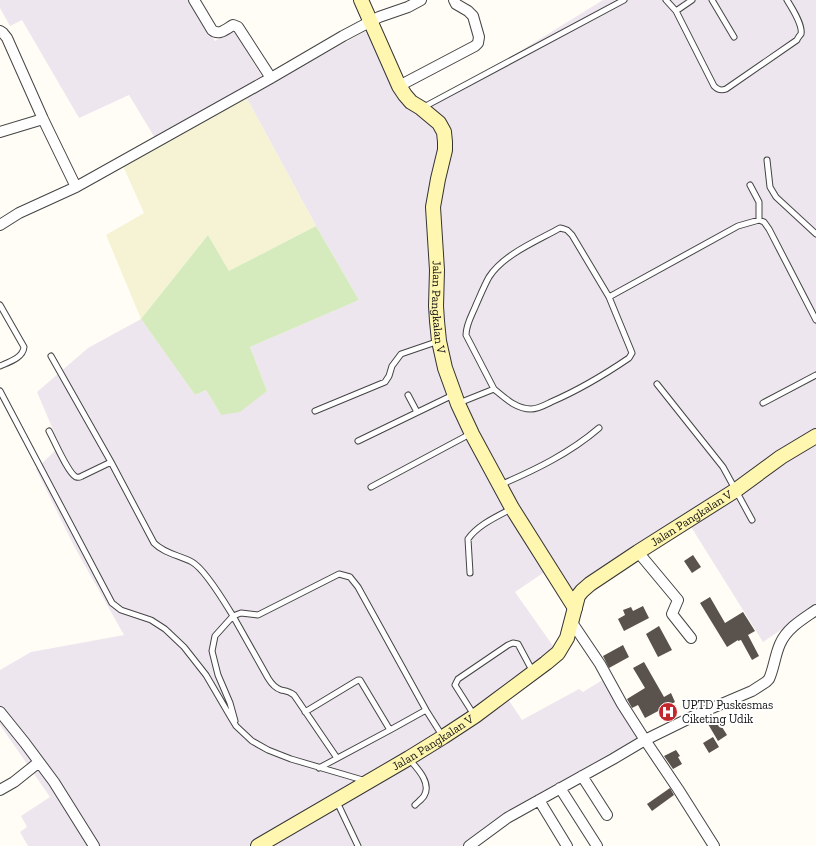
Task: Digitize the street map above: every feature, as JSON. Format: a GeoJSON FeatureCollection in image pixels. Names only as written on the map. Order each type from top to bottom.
{"type":"FeatureCollection","features":[{"type":"Feature","properties":{"kind":"street"},"geometry":{"type":"LineString","coordinates":[[194,0],[215,33],[219,33],[233,25],[238,27],[271,78]]}},
{"type":"Feature","properties":{"kind":"street","name":"Jalan Pangkalan V"},"geometry":{"type":"LineString","coordinates":[[361,0],[399,86],[411,102],[434,118],[442,127],[444,132],[445,150],[433,208],[436,306],[439,341],[445,368],[456,399],[472,434],[512,508],[573,614]]}},
{"type":"Feature","properties":{"kind":"street"},"geometry":{"type":"LineString","coordinates":[[0,225],[19,213],[76,187],[343,36],[370,22],[408,7],[421,0]]}},
{"type":"Feature","properties":{"kind":"street"},"geometry":{"type":"LineString","coordinates":[[399,86],[475,46],[478,43],[479,37],[473,16],[468,11],[456,4],[454,0]]}},
{"type":"Feature","properties":{"kind":"street"},"geometry":{"type":"LineString","coordinates":[[0,31],[4,33],[7,38],[43,119],[76,187]]}},
{"type":"Feature","properties":{"kind":"street"},"geometry":{"type":"LineString","coordinates":[[0,132],[43,119]]}},
{"type":"Feature","properties":{"kind":"street","name":"Jalan Pangkalan V"},"geometry":{"type":"LineString","coordinates":[[258,846],[409,758],[475,716],[558,653],[567,638],[578,596],[590,584],[736,490],[781,457],[816,436]]}},
{"type":"Feature","properties":{"kind":"street"},"geometry":{"type":"LineString","coordinates":[[638,552],[678,600],[672,614],[691,638]]}},
{"type":"Feature","properties":{"kind":"street"},"geometry":{"type":"LineString","coordinates":[[470,846],[507,818],[645,740],[766,682],[769,679],[780,642],[786,633],[795,624],[816,610]]}},
{"type":"Feature","properties":{"kind":"street"},"geometry":{"type":"LineString","coordinates":[[573,614],[622,704],[714,846]]}},
{"type":"Feature","properties":{"kind":"street"},"geometry":{"type":"LineString","coordinates":[[0,712],[58,788],[94,846]]}},
{"type":"Feature","properties":{"kind":"street"},"geometry":{"type":"LineString","coordinates":[[0,790],[14,782],[39,762]]}},
{"type":"Feature","properties":{"kind":"street"},"geometry":{"type":"LineString","coordinates":[[582,776],[607,815]]}},
{"type":"Feature","properties":{"kind":"street"},"geometry":{"type":"LineString","coordinates":[[560,788],[597,846]]}},
{"type":"Feature","properties":{"kind":"street"},"geometry":{"type":"LineString","coordinates":[[539,800],[567,846]]}},
{"type":"Feature","properties":{"kind":"lane"},"geometry":{"type":"LineString","coordinates":[[421,108],[624,0]]}},
{"type":"Feature","properties":{"kind":"lane"},"geometry":{"type":"LineString","coordinates":[[666,0],[676,11],[714,86],[721,90],[726,89],[797,40],[801,34],[801,27],[787,0]]}},
{"type":"Feature","properties":{"kind":"lane"},"geometry":{"type":"LineString","coordinates":[[676,11],[692,0]]}},
{"type":"Feature","properties":{"kind":"lane"},"geometry":{"type":"LineString","coordinates":[[712,0],[734,37]]}},
{"type":"Feature","properties":{"kind":"lane"},"geometry":{"type":"LineString","coordinates":[[767,160],[770,187],[776,197],[816,234]]}},
{"type":"Feature","properties":{"kind":"lane"},"geometry":{"type":"LineString","coordinates":[[750,185],[759,202],[759,220]]}},
{"type":"Feature","properties":{"kind":"lane"},"geometry":{"type":"LineString","coordinates":[[609,297],[738,226],[759,220],[764,222],[769,229],[816,320]]}},
{"type":"Feature","properties":{"kind":"lane"},"geometry":{"type":"LineString","coordinates":[[560,228],[567,230],[576,241],[609,297],[632,353],[629,358],[598,378],[575,391],[536,409],[514,405],[494,389],[466,334],[466,329],[489,278],[505,260],[514,254],[560,228]]}},
{"type":"Feature","properties":{"kind":"lane"},"geometry":{"type":"LineString","coordinates":[[0,305],[24,347],[24,351],[21,355],[0,366]]}},
{"type":"Feature","properties":{"kind":"lane"},"geometry":{"type":"LineString","coordinates":[[315,411],[385,382],[390,376],[392,366],[401,354],[439,341]]}},
{"type":"Feature","properties":{"kind":"lane"},"geometry":{"type":"LineString","coordinates":[[51,356],[111,462],[154,543],[160,549],[194,562],[206,576],[233,616],[273,686],[279,690],[289,691],[294,694],[337,758]]}},
{"type":"Feature","properties":{"kind":"lane"},"geometry":{"type":"LineString","coordinates":[[763,403],[816,375]]}},
{"type":"Feature","properties":{"kind":"lane"},"geometry":{"type":"LineString","coordinates":[[657,384],[723,467],[752,520]]}},
{"type":"Feature","properties":{"kind":"lane"},"geometry":{"type":"LineString","coordinates":[[358,441],[417,412],[456,399],[494,389]]}},
{"type":"Feature","properties":{"kind":"lane"},"geometry":{"type":"LineString","coordinates":[[0,391],[112,603],[121,610],[151,620],[165,629],[184,647],[206,675],[236,726],[252,741],[268,750],[291,759],[368,782]]}},
{"type":"Feature","properties":{"kind":"lane"},"geometry":{"type":"LineString","coordinates":[[408,395],[417,412]]}},
{"type":"Feature","properties":{"kind":"lane"},"geometry":{"type":"LineString","coordinates":[[500,485],[547,463],[586,439],[599,428]]}},
{"type":"Feature","properties":{"kind":"lane"},"geometry":{"type":"LineString","coordinates":[[49,431],[66,464],[77,477],[111,462]]}},
{"type":"Feature","properties":{"kind":"lane"},"geometry":{"type":"LineString","coordinates":[[371,487],[472,434]]}},
{"type":"Feature","properties":{"kind":"lane"},"geometry":{"type":"LineString","coordinates":[[470,573],[468,539],[473,532],[512,508]]}},
{"type":"Feature","properties":{"kind":"lane"},"geometry":{"type":"LineString","coordinates":[[236,726],[230,703],[218,675],[212,651],[215,636],[233,616],[242,613],[258,615],[340,574],[350,577],[358,587],[426,710],[443,737]]}},
{"type":"Feature","properties":{"kind":"lane"},"geometry":{"type":"LineString","coordinates":[[475,716],[456,686],[458,679],[513,643],[518,644],[533,673]]}},
{"type":"Feature","properties":{"kind":"lane"},"geometry":{"type":"LineString","coordinates":[[305,712],[360,680],[362,681],[390,730]]}},
{"type":"Feature","properties":{"kind":"lane"},"geometry":{"type":"LineString","coordinates":[[319,768],[426,710]]}},
{"type":"Feature","properties":{"kind":"lane"},"geometry":{"type":"LineString","coordinates":[[409,758],[425,779],[425,795],[415,805]]}},
{"type":"Feature","properties":{"kind":"lane"},"geometry":{"type":"LineString","coordinates":[[336,800],[358,846]]}},
{"type":"Feature","properties":{"kind":"shaded area"},"geometry":{"type":"Polygon","coordinates":[[[0,0],[189,0],[215,41],[234,30],[267,85],[368,30],[414,110],[509,58],[603,0],[816,0],[816,606],[763,642],[683,514],[600,576],[582,580],[567,607],[546,571],[515,592],[558,653],[536,661],[500,687],[522,720],[579,689],[583,692],[604,679],[639,737],[497,819],[462,846],[28,846],[20,832],[27,827],[21,816],[50,797],[0,725],[0,670],[31,652],[124,635],[74,546],[36,469],[60,446],[37,392],[88,348],[141,319],[195,395],[206,390],[221,415],[267,391],[250,347],[359,300],[316,226],[246,97],[158,143],[129,95],[79,118],[22,20],[10,26],[0,8],[0,0]]]}},
{"type":"Feature","properties":{"kind":"shaded area"},"geometry":{"type":"Polygon","coordinates":[[[246,97],[316,226],[229,271],[208,235],[141,319],[106,235],[144,213],[123,166],[246,97]]]}},
{"type":"Feature","properties":{"kind":"green space"},"geometry":{"type":"Polygon","coordinates":[[[316,226],[359,300],[250,347],[267,391],[240,412],[221,415],[206,390],[195,395],[141,319],[208,235],[229,271],[316,226]]]}},
{"type":"Feature","properties":{"kind":"building"},"geometry":{"type":"Polygon","coordinates":[[[693,555],[701,567],[692,573],[684,561],[693,555]]]}},
{"type":"Feature","properties":{"kind":"building"},"geometry":{"type":"Polygon","coordinates":[[[710,597],[725,623],[743,612],[755,631],[748,635],[759,656],[752,660],[741,640],[738,640],[727,647],[700,603],[710,597]]]}},
{"type":"Feature","properties":{"kind":"building"},"geometry":{"type":"Polygon","coordinates":[[[643,606],[649,618],[624,631],[618,619],[625,615],[623,610],[631,607],[633,611],[643,606]]]}},
{"type":"Feature","properties":{"kind":"building"},"geometry":{"type":"Polygon","coordinates":[[[659,626],[672,650],[658,657],[646,634],[659,626]]]}},
{"type":"Feature","properties":{"kind":"building"},"geometry":{"type":"Polygon","coordinates":[[[623,645],[629,657],[609,668],[603,656],[623,645]]]}},
{"type":"Feature","properties":{"kind":"building"},"geometry":{"type":"Polygon","coordinates":[[[644,662],[664,697],[671,693],[675,702],[645,718],[638,705],[632,708],[627,699],[645,688],[633,668],[644,662]]]}},
{"type":"Feature","properties":{"kind":"building"},"geometry":{"type":"Polygon","coordinates":[[[717,719],[727,735],[718,741],[708,724],[717,719]]]}},
{"type":"Feature","properties":{"kind":"building"},"geometry":{"type":"Polygon","coordinates":[[[713,737],[719,747],[709,753],[703,743],[713,737]]]}},
{"type":"Feature","properties":{"kind":"building"},"geometry":{"type":"Polygon","coordinates":[[[676,750],[680,756],[678,757],[682,764],[673,769],[664,756],[676,750]]]}},
{"type":"Feature","properties":{"kind":"building"},"geometry":{"type":"Polygon","coordinates":[[[670,788],[674,795],[652,811],[647,804],[670,788]]]}},
{"type":"Feature","properties":{"kind":"place","name":"UPTD Puskesmas Ciketing Udik"},"geometry":{"type":"Point","coordinates":[668,712]}}]}
